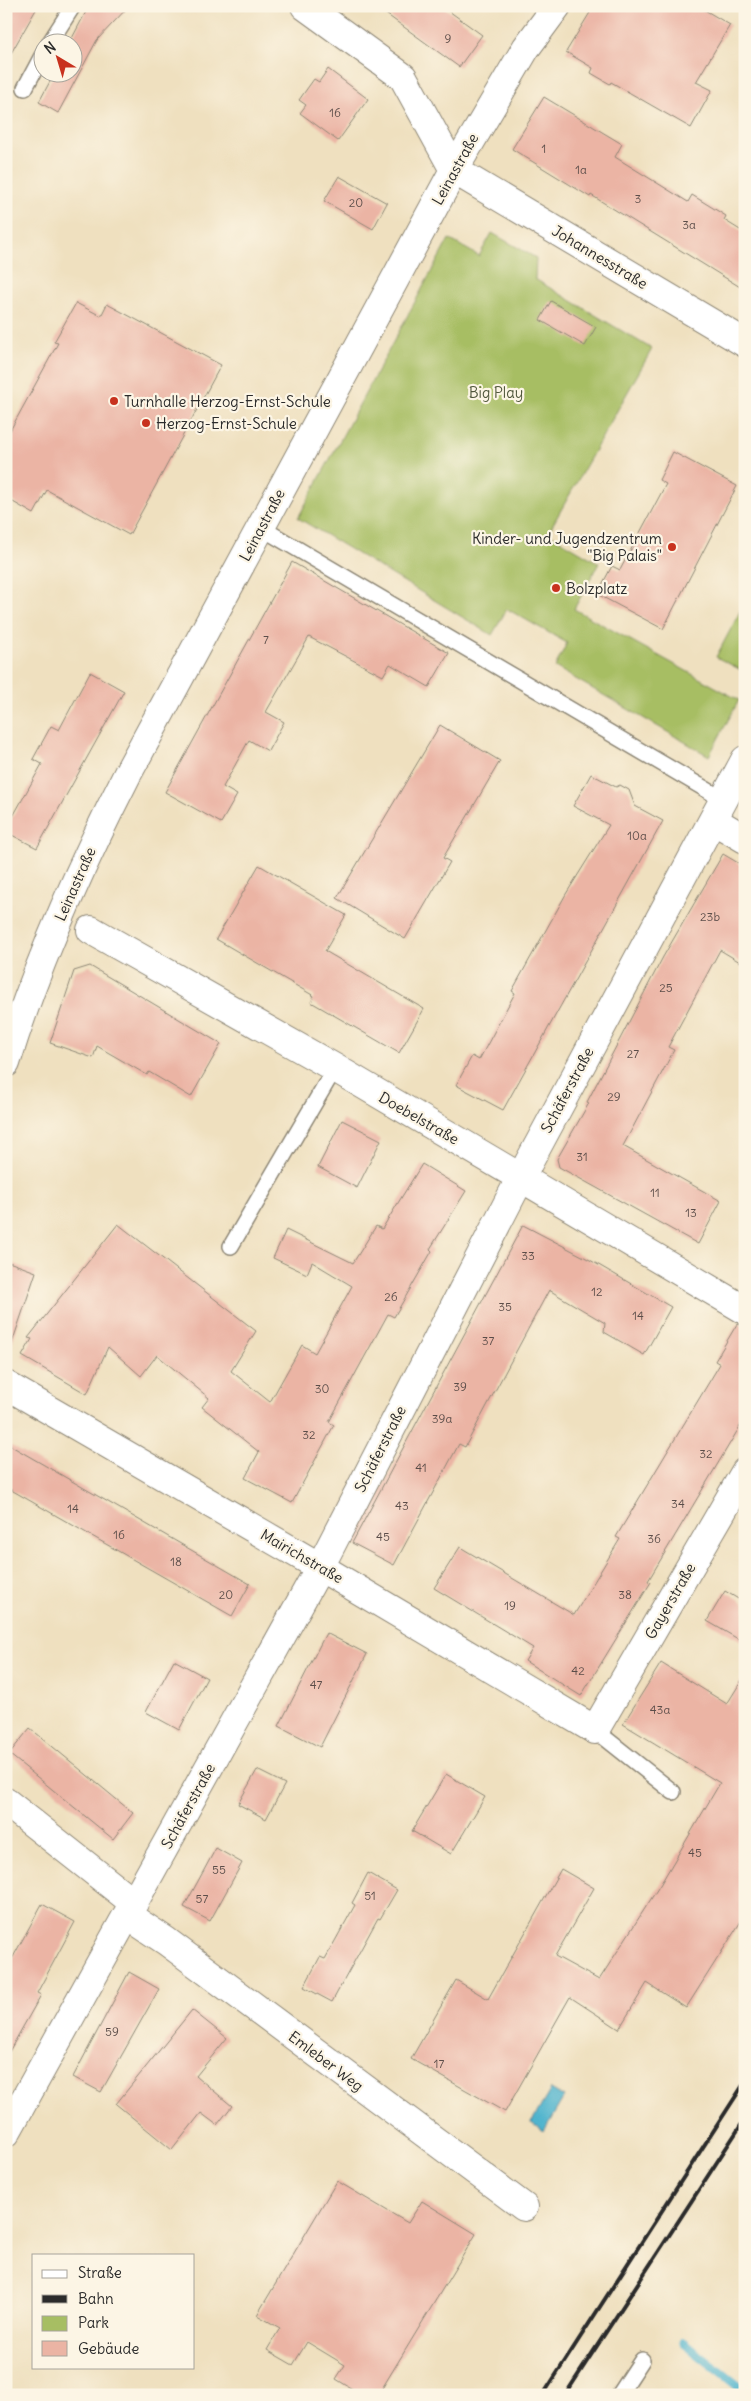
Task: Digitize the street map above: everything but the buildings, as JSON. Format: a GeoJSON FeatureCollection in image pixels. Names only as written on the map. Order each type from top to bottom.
{"type":"FeatureCollection","features":[{"type":"Feature","properties":{"kind":"street"},"geometry":{"type":"LineString","coordinates":[[305,6],[403,77],[454,170]]}},
{"type":"Feature","properties":{"kind":"street","name":"Leinastraße"},"geometry":{"type":"LineString","coordinates":[[6,1063],[45,953],[80,868],[128,773],[454,170],[526,48],[557,6]]}},
{"type":"Feature","properties":{"kind":"street","name":"Johannesstraße"},"geometry":{"type":"LineString","coordinates":[[454,170],[745,343]]}},
{"type":"Feature","properties":{"kind":"street","name":"Schäferstraße"},"geometry":{"type":"LineString","coordinates":[[6,2133],[320,1567],[521,1176],[745,760]]}},
{"type":"Feature","properties":{"kind":"street"},"geometry":{"type":"LineString","coordinates":[[718,810],[745,839]]}},
{"type":"Feature","properties":{"kind":"street","name":"Doebelstraße"},"geometry":{"type":"LineString","coordinates":[[91,930],[521,1176],[745,1310]]}},
{"type":"Feature","properties":{"kind":"street","name":"Mairichstraße"},"geometry":{"type":"LineString","coordinates":[[6,1385],[320,1567],[595,1730]]}},
{"type":"Feature","properties":{"kind":"street","name":"Gayerstraße"},"geometry":{"type":"LineString","coordinates":[[595,1730],[745,1472]]}},
{"type":"Feature","properties":{"kind":"street","name":"Emleber Weg"},"geometry":{"type":"LineString","coordinates":[[6,1802],[166,1941],[524,2208]]}},
{"type":"Feature","properties":{"kind":"lane"},"geometry":{"type":"LineString","coordinates":[[56,32],[73,6]]}},
{"type":"Feature","properties":{"kind":"lane"},"geometry":{"type":"LineString","coordinates":[[24,88],[32,74]]}},
{"type":"Feature","properties":{"kind":"lane"},"geometry":{"type":"LineString","coordinates":[[260,527],[718,810]]}},
{"type":"Feature","properties":{"kind":"lane"},"geometry":{"type":"LineString","coordinates":[[231,1246],[335,1068]]}},
{"type":"Feature","properties":{"kind":"lane"},"geometry":{"type":"LineString","coordinates":[[595,1730],[672,1792]]}},
{"type":"Feature","properties":{"kind":"lane"},"geometry":{"type":"LineString","coordinates":[[619,2395],[642,2360]]}},
{"type":"Feature","properties":{"kind":"green space","name":"Big Play"},"geometry":{"type":"Polygon","coordinates":[[[492,233],[536,258],[535,279],[652,349],[548,533],[599,563],[574,609],[739,700],[709,756],[555,667],[567,643],[507,609],[492,635],[298,518],[449,239],[479,256],[492,233]]]}},
{"type":"Feature","properties":{"kind":"green space"},"geometry":{"type":"Polygon","coordinates":[[[745,602],[745,672],[716,657],[745,602]]]}},
{"type":"Feature","properties":{"kind":"water"},"geometry":{"type":"Polygon","coordinates":[[[551,2089],[564,2097],[544,2131],[531,2123],[551,2089]]]}},
{"type":"Feature","properties":{"kind":"waterway"},"geometry":{"type":"LineString","coordinates":[[684,2343],[745,2391]]}},
{"type":"Feature","properties":{"kind":"railway"},"geometry":{"type":"LineString","coordinates":[[543,2395],[745,2082]]}},
{"type":"Feature","properties":{"kind":"railway"},"geometry":{"type":"LineString","coordinates":[[565,2395],[745,2119]]}},
{"type":"Feature","properties":{"kind":"place","name":"Turnhalle Herzog-Ernst-Schule"},"geometry":{"type":"Point","coordinates":[114,401]}},
{"type":"Feature","properties":{"kind":"place","name":"Herzog-Ernst-Schule"},"geometry":{"type":"Point","coordinates":[146,423]}},
{"type":"Feature","properties":{"kind":"place","name":"Kinder- und Jugendzentrum \"Big Palais\""},"geometry":{"type":"Point","coordinates":[672,547]}},
{"type":"Feature","properties":{"kind":"place","name":"Bolzplatz"},"geometry":{"type":"Point","coordinates":[556,588]}}]}
